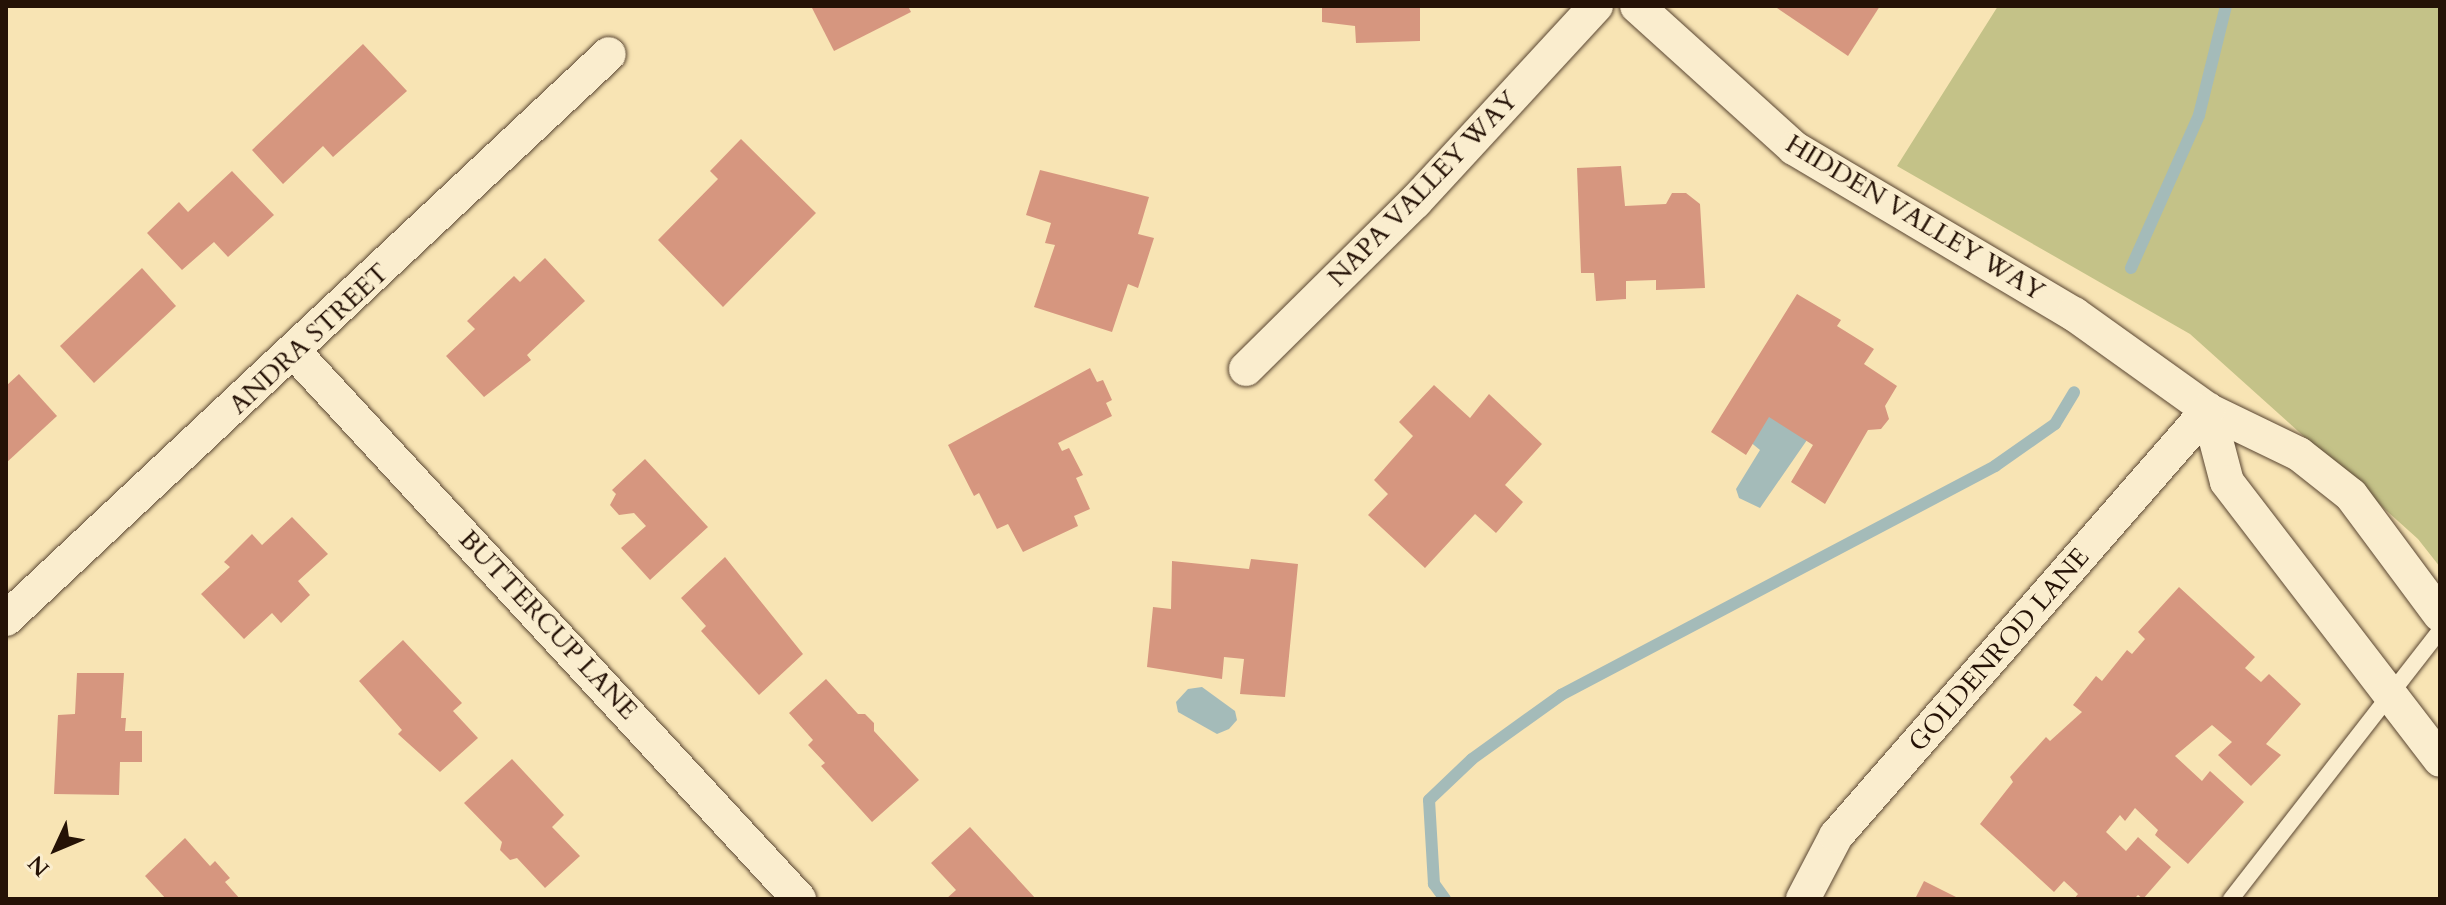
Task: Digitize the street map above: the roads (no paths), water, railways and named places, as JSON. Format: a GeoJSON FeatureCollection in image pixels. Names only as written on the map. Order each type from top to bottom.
{"type":"FeatureCollection","features":[{"type":"Feature","properties":{"kind":"street","name":"NAPA VALLEY WAY"},"geometry":{"type":"LineString","coordinates":[[1246,369],[1415,202],[1596,6]]}},
{"type":"Feature","properties":{"kind":"street","name":"HIDDEN VALLEY WAY"},"geometry":{"type":"LineString","coordinates":[[1637,6],[1794,148],[2074,314],[2208,410],[2299,454],[2351,495],[2440,615]]}},
{"type":"Feature","properties":{"kind":"street","name":"ANDRA STREET"},"geometry":{"type":"LineString","coordinates":[[6,619],[295,353],[609,54]]}},
{"type":"Feature","properties":{"kind":"street","name":"BUTTERCUP LANE"},"geometry":{"type":"LineString","coordinates":[[295,353],[799,899]]}},
{"type":"Feature","properties":{"kind":"street"},"geometry":{"type":"LineString","coordinates":[[2208,410],[2227,482],[2440,760]]}},
{"type":"Feature","properties":{"kind":"street","name":"GOLDENROD LANE"},"geometry":{"type":"LineString","coordinates":[[1803,899],[1836,836],[2208,410]]}},
{"type":"Feature","properties":{"kind":"lane"},"geometry":{"type":"LineString","coordinates":[[2231,899],[2388,693],[2440,631]]}},
{"type":"Feature","properties":{"kind":"water"},"geometry":{"type":"Polygon","coordinates":[[[1766,413],[1807,440],[1760,508],[1739,498],[1736,489],[1760,450],[1749,441],[1766,413]]]}},
{"type":"Feature","properties":{"kind":"water"},"geometry":{"type":"Polygon","coordinates":[[[1202,687],[1235,711],[1237,720],[1229,729],[1217,734],[1178,712],[1176,702],[1188,689],[1202,687]]]}},
{"type":"Feature","properties":{"kind":"waterway"},"geometry":{"type":"LineString","coordinates":[[2131,268],[2199,115],[2226,6]]}},
{"type":"Feature","properties":{"kind":"waterway"},"geometry":{"type":"LineString","coordinates":[[1445,899],[1434,884],[1429,800],[1472,759],[1561,695],[1995,466],[2055,424],[2074,392]]}}]}
